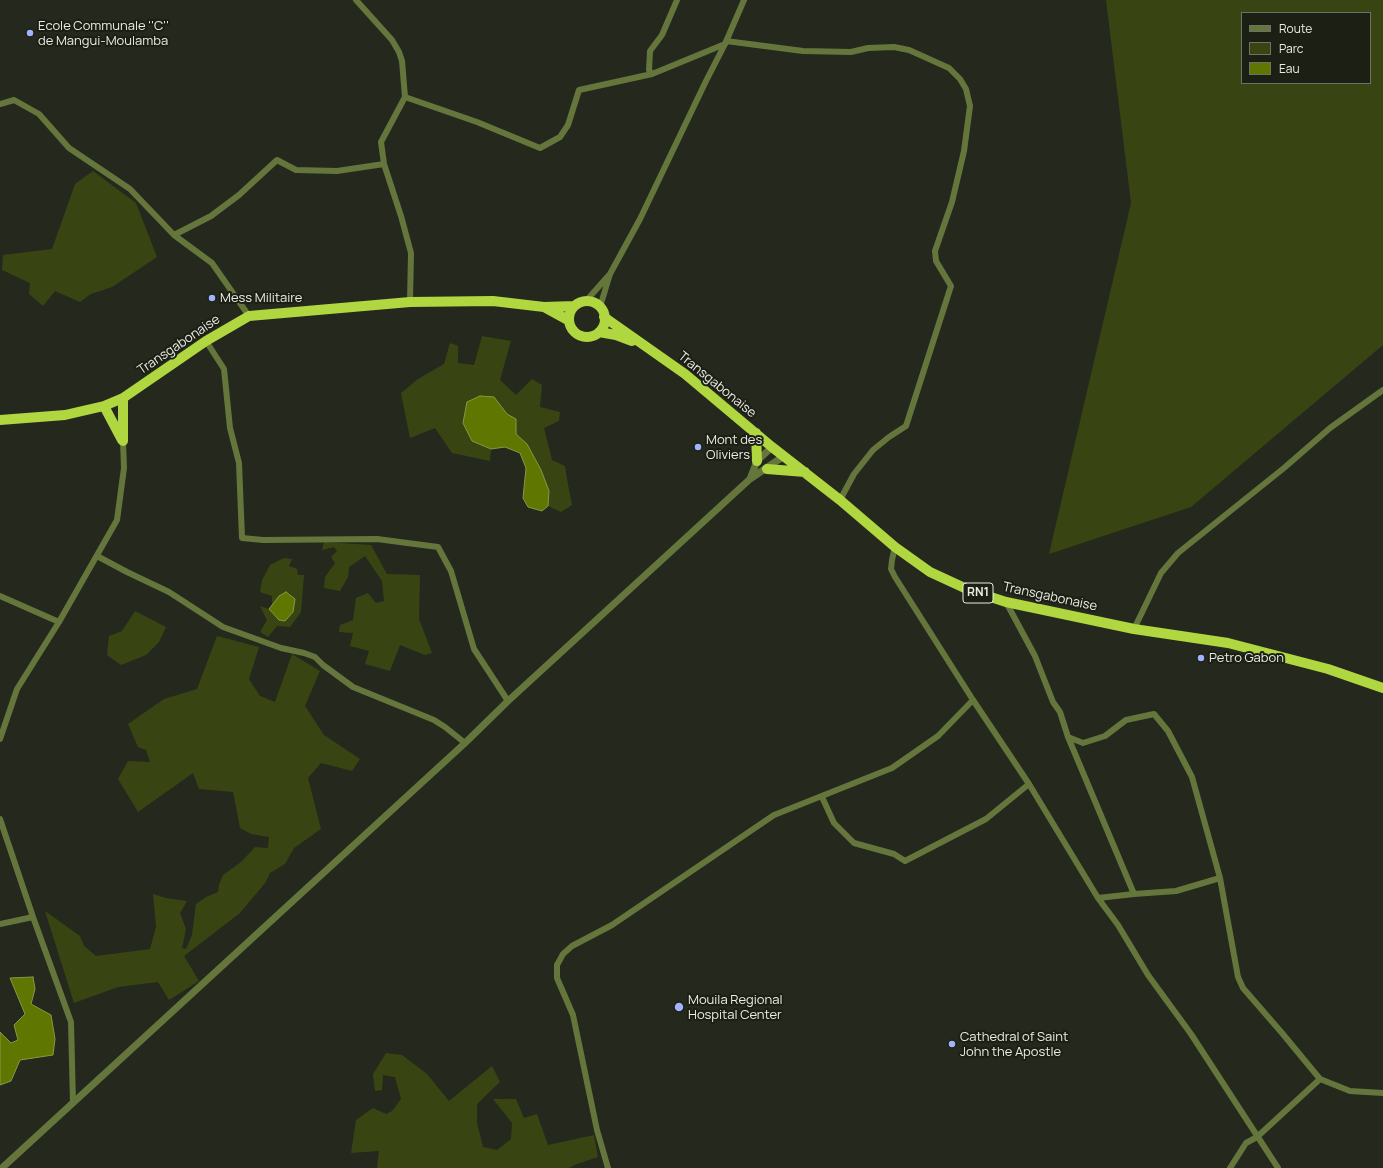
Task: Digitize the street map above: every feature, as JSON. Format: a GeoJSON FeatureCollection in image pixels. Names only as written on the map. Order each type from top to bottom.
{"type":"FeatureCollection","features":[{"type":"Feature","properties":{"kind":"highway","name":"Transgabonaise"},"geometry":{"type":"LineString","coordinates":[[0,420],[65,415],[104,406],[123,398],[206,341],[249,316],[410,302],[493,301],[544,307],[574,306]]}},
{"type":"Feature","properties":{"kind":"highway"},"geometry":{"type":"LineString","coordinates":[[586,301],[600,307],[604,317],[604,322],[599,332],[592,336],[584,337],[576,334],[571,328],[568,320],[574,306],[579,302],[586,301]]}},
{"type":"Feature","properties":{"kind":"highway","name":"Transgabonaise"},"geometry":{"type":"LineString","coordinates":[[544,307],[568,320]]}},
{"type":"Feature","properties":{"kind":"highway","name":"Transgabonaise"},"geometry":{"type":"LineString","coordinates":[[604,317],[685,374],[772,447],[840,500],[895,547],[930,572],[969,590],[1006,602],[1134,629],[1228,643],[1328,669],[1383,688]]}},
{"type":"Feature","properties":{"kind":"highway","name":"Transgabonaise"},"geometry":{"type":"LineString","coordinates":[[599,332],[616,335],[644,346]]}},
{"type":"Feature","properties":{"kind":"highway"},"geometry":{"type":"LineString","coordinates":[[123,398],[123,442]]}},
{"type":"Feature","properties":{"kind":"highway"},"geometry":{"type":"LineString","coordinates":[[104,406],[123,442]]}},
{"type":"Feature","properties":{"kind":"highway"},"geometry":{"type":"LineString","coordinates":[[756,433],[757,461]]}},
{"type":"Feature","properties":{"kind":"highway"},"geometry":{"type":"LineString","coordinates":[[767,469],[805,472]]}},
{"type":"Feature","properties":{"kind":"street"},"geometry":{"type":"LineString","coordinates":[[356,0],[392,40],[402,61],[405,97],[380,142],[384,164],[411,253],[410,302]]}},
{"type":"Feature","properties":{"kind":"street"},"geometry":{"type":"LineString","coordinates":[[652,74],[650,70],[650,51],[662,35],[677,0]]}},
{"type":"Feature","properties":{"kind":"street"},"geometry":{"type":"LineString","coordinates":[[600,307],[610,274],[640,219],[706,81],[726,43],[744,0]]}},
{"type":"Feature","properties":{"kind":"street"},"geometry":{"type":"LineString","coordinates":[[405,97],[477,122],[540,148],[560,137],[568,125],[579,90],[652,74],[726,43],[803,51],[851,52],[868,48],[894,47],[910,50],[949,68],[960,79],[966,89],[970,106],[964,151],[952,202],[935,251],[936,261],[951,286],[906,426],[873,450],[854,474],[840,500]]}},
{"type":"Feature","properties":{"kind":"street"},"geometry":{"type":"LineString","coordinates":[[0,104],[14,100],[39,114],[69,148],[130,189],[174,235],[212,263],[249,316]]}},
{"type":"Feature","properties":{"kind":"street"},"geometry":{"type":"LineString","coordinates":[[174,235],[211,216],[239,195],[276,160],[296,170],[337,170],[384,164]]}},
{"type":"Feature","properties":{"kind":"street"},"geometry":{"type":"LineString","coordinates":[[586,301],[610,274]]}},
{"type":"Feature","properties":{"kind":"street"},"geometry":{"type":"LineString","coordinates":[[206,341],[224,369],[230,428],[239,463],[242,538],[263,540],[377,539],[438,547],[451,571],[474,649],[508,701]]}},
{"type":"Feature","properties":{"kind":"street"},"geometry":{"type":"LineString","coordinates":[[1134,629],[1161,573],[1178,553],[1284,468],[1330,428],[1383,390]]}},
{"type":"Feature","properties":{"kind":"street"},"geometry":{"type":"LineString","coordinates":[[0,739],[17,689],[117,520],[124,468],[123,442]]}},
{"type":"Feature","properties":{"kind":"street"},"geometry":{"type":"LineString","coordinates":[[750,479],[757,461],[772,447]]}},
{"type":"Feature","properties":{"kind":"street"},"geometry":{"type":"LineString","coordinates":[[2,1168],[750,479],[767,469],[784,456]]}},
{"type":"Feature","properties":{"kind":"street"},"geometry":{"type":"LineString","coordinates":[[895,547],[891,569],[895,577],[1029,784],[1098,898],[1118,925],[1148,975],[1191,1034],[1278,1168]]}},
{"type":"Feature","properties":{"kind":"street"},"geometry":{"type":"LineString","coordinates":[[97,556],[168,592],[223,627],[281,648],[315,657],[323,665],[353,687],[434,720],[465,743]]}},
{"type":"Feature","properties":{"kind":"street"},"geometry":{"type":"LineString","coordinates":[[0,596],[58,622]]}},
{"type":"Feature","properties":{"kind":"street"},"geometry":{"type":"LineString","coordinates":[[1006,602],[1035,656],[1053,702],[1060,712],[1068,737],[1134,894]]}},
{"type":"Feature","properties":{"kind":"street"},"geometry":{"type":"LineString","coordinates":[[608,1168],[596,1130],[573,1015],[557,978],[557,965],[563,954],[572,946],[612,925],[774,815],[892,768],[938,736],[974,700]]}},
{"type":"Feature","properties":{"kind":"street"},"geometry":{"type":"LineString","coordinates":[[1068,737],[1083,743],[1105,736],[1126,720],[1154,714],[1168,730],[1192,777],[1220,878],[1238,978],[1242,988],[1282,1033],[1320,1080],[1350,1091],[1383,1093]]}},
{"type":"Feature","properties":{"kind":"street"},"geometry":{"type":"LineString","coordinates":[[822,797],[834,823],[850,840],[854,843],[894,854],[905,861],[986,819],[1029,784]]}},
{"type":"Feature","properties":{"kind":"street"},"geometry":{"type":"LineString","coordinates":[[0,819],[33,917],[71,1022],[73,1103]]}},
{"type":"Feature","properties":{"kind":"street"},"geometry":{"type":"LineString","coordinates":[[1098,898],[1176,891],[1220,878]]}},
{"type":"Feature","properties":{"kind":"street"},"geometry":{"type":"LineString","coordinates":[[0,924],[33,917]]}},
{"type":"Feature","properties":{"kind":"street"},"geometry":{"type":"LineString","coordinates":[[1230,1168],[1246,1143],[1257,1137],[1320,1080]]}},
{"type":"Feature","properties":{"kind":"green space"},"geometry":{"type":"Polygon","coordinates":[[[1106,0],[1383,0],[1383,345],[1191,507],[1049,554],[1131,203],[1106,0]]]}},
{"type":"Feature","properties":{"kind":"green space"},"geometry":{"type":"Polygon","coordinates":[[[93,171],[136,203],[157,257],[112,287],[91,294],[80,302],[55,291],[43,306],[29,294],[30,283],[2,270],[3,255],[52,249],[75,184],[93,171]]]}},
{"type":"Feature","properties":{"kind":"green space"},"geometry":{"type":"Polygon","coordinates":[[[482,336],[511,341],[500,380],[516,395],[532,379],[542,385],[540,407],[560,412],[559,421],[544,428],[552,460],[565,466],[572,505],[561,512],[548,506],[549,491],[541,470],[527,444],[516,434],[516,419],[507,414],[494,397],[472,441],[491,449],[490,461],[452,453],[435,428],[410,438],[401,393],[418,379],[444,364],[450,343],[458,346],[458,363],[474,365],[482,336]]]}},
{"type":"Feature","properties":{"kind":"green space"},"geometry":{"type":"Polygon","coordinates":[[[324,542],[371,545],[387,574],[420,575],[419,619],[432,653],[425,655],[400,645],[390,671],[365,664],[369,651],[350,646],[353,633],[339,632],[340,625],[353,620],[356,598],[368,593],[376,603],[384,601],[382,581],[365,556],[349,567],[348,577],[340,591],[324,588],[325,577],[335,563],[331,557],[337,551],[334,547],[322,550],[324,542]]]}},
{"type":"Feature","properties":{"kind":"green space"},"geometry":{"type":"Polygon","coordinates":[[[284,558],[292,559],[289,566],[297,569],[298,575],[304,575],[301,612],[290,627],[277,626],[268,637],[260,632],[267,620],[260,606],[269,609],[279,620],[279,596],[272,605],[272,596],[260,592],[262,580],[270,565],[284,558]]]}},
{"type":"Feature","properties":{"kind":"green space"},"geometry":{"type":"Polygon","coordinates":[[[135,611],[166,627],[159,642],[146,655],[121,665],[107,655],[109,636],[122,631],[135,611]]]}},
{"type":"Feature","properties":{"kind":"green space"},"geometry":{"type":"Polygon","coordinates":[[[217,636],[259,647],[249,679],[260,696],[275,702],[292,654],[320,671],[305,706],[324,735],[360,759],[352,771],[321,763],[308,778],[321,829],[294,848],[285,864],[270,873],[265,883],[240,913],[184,956],[199,981],[169,1000],[158,982],[118,987],[74,1003],[45,911],[80,936],[84,946],[96,956],[150,949],[156,927],[153,894],[166,898],[187,901],[180,913],[186,929],[182,948],[186,949],[192,935],[196,904],[206,897],[218,892],[223,875],[241,862],[255,847],[268,848],[269,837],[251,834],[240,828],[233,792],[199,789],[193,773],[138,812],[118,779],[128,761],[150,762],[146,750],[138,747],[128,724],[164,699],[197,689],[217,636]]]}},
{"type":"Feature","properties":{"kind":"green space"},"geometry":{"type":"Polygon","coordinates":[[[386,1053],[402,1055],[427,1074],[449,1101],[492,1066],[500,1082],[477,1104],[477,1123],[483,1147],[497,1150],[511,1139],[512,1123],[493,1099],[516,1099],[524,1118],[537,1114],[548,1145],[594,1135],[598,1157],[569,1168],[377,1168],[379,1151],[351,1153],[356,1120],[373,1108],[386,1114],[392,1111],[401,1099],[395,1077],[383,1075],[382,1090],[375,1091],[373,1074],[386,1053]]]}},
{"type":"Feature","properties":{"kind":"water"},"geometry":{"type":"Polygon","coordinates":[[[480,396],[494,397],[507,414],[516,419],[516,434],[527,444],[541,470],[549,491],[548,506],[542,511],[528,507],[523,498],[526,468],[520,453],[505,447],[491,449],[472,441],[463,423],[467,402],[480,396]]]}},
{"type":"Feature","properties":{"kind":"water"},"geometry":{"type":"Polygon","coordinates":[[[286,592],[295,599],[293,612],[285,621],[279,620],[269,609],[279,596],[286,592]]]}},
{"type":"Feature","properties":{"kind":"water"},"geometry":{"type":"Polygon","coordinates":[[[33,977],[35,989],[31,1004],[51,1015],[55,1039],[53,1055],[20,1060],[11,1081],[0,1085],[0,1032],[11,1043],[18,1040],[14,1025],[25,1014],[10,978],[33,977]]]}},
{"type":"Feature","properties":{"kind":"place","name":"Ecole Communale ''C'' de Mangui-Moulamba"},"geometry":{"type":"Point","coordinates":[30,33]}},
{"type":"Feature","properties":{"kind":"place","name":"Mess Militaire"},"geometry":{"type":"Point","coordinates":[212,298]}},
{"type":"Feature","properties":{"kind":"place","name":"Mont des Oliviers"},"geometry":{"type":"Point","coordinates":[698,447]}},
{"type":"Feature","properties":{"kind":"place","name":"Petro Gabon"},"geometry":{"type":"Point","coordinates":[1201,658]}},
{"type":"Feature","properties":{"kind":"place","name":"Mouila Regional Hospital Center"},"geometry":{"type":"Point","coordinates":[679,1007]}},
{"type":"Feature","properties":{"kind":"place","name":"Cathedral of Saint John the Apostle"},"geometry":{"type":"Point","coordinates":[952,1044]}}]}
